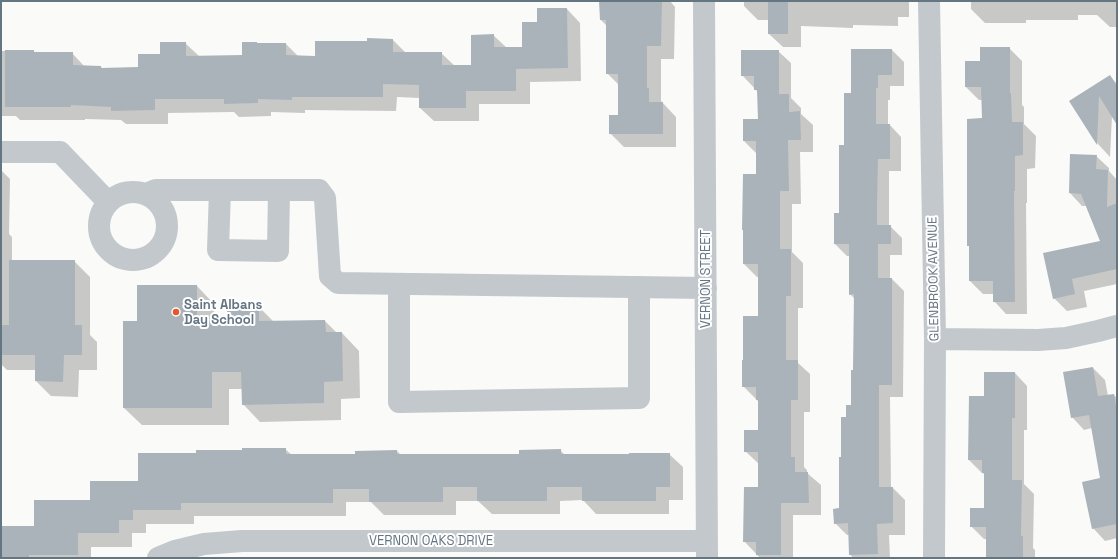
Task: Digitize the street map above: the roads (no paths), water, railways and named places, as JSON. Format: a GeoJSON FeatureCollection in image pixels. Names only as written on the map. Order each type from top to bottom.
{"type":"FeatureCollection","features":[{"type":"Feature","properties":{"kind":"street","name":"VERNON STREET"},"geometry":{"type":"LineString","coordinates":[[704,1],[707,550]]}},
{"type":"Feature","properties":{"kind":"street","name":"GLENBROOK AVENUE"},"geometry":{"type":"LineString","coordinates":[[929,1],[935,339],[934,558]]}},
{"type":"Feature","properties":{"kind":"street"},"geometry":{"type":"LineString","coordinates":[[1,152],[60,152],[108,202]]}},
{"type":"Feature","properties":{"kind":"street"},"geometry":{"type":"LineString","coordinates":[[146,194],[156,190],[319,190],[325,198],[330,276],[338,283],[706,288]]}},
{"type":"Feature","properties":{"kind":"street"},"geometry":{"type":"LineString","coordinates":[[220,190],[218,250],[278,251],[278,190]]}},
{"type":"Feature","properties":{"kind":"street"},"geometry":{"type":"LineString","coordinates":[[133,192],[146,194],[157,201],[164,212],[167,226],[165,238],[157,250],[146,257],[133,260],[120,257],[109,250],[101,239],[99,226],[101,213],[108,202],[120,194],[133,192]]}},
{"type":"Feature","properties":{"kind":"street"},"geometry":{"type":"LineString","coordinates":[[399,284],[399,402],[639,398],[639,287]]}},
{"type":"Feature","properties":{"kind":"street"},"geometry":{"type":"LineString","coordinates":[[935,339],[1038,340],[1066,338],[1117,326]]}},
{"type":"Feature","properties":{"kind":"street","name":"VERNON OAKS DRIVE"},"geometry":{"type":"LineString","coordinates":[[158,558],[175,551],[204,544],[242,541],[707,550]]}},
{"type":"Feature","properties":{"kind":"place","name":"Saint Albans Day School"},"geometry":{"type":"Point","coordinates":[176,312]}}]}
